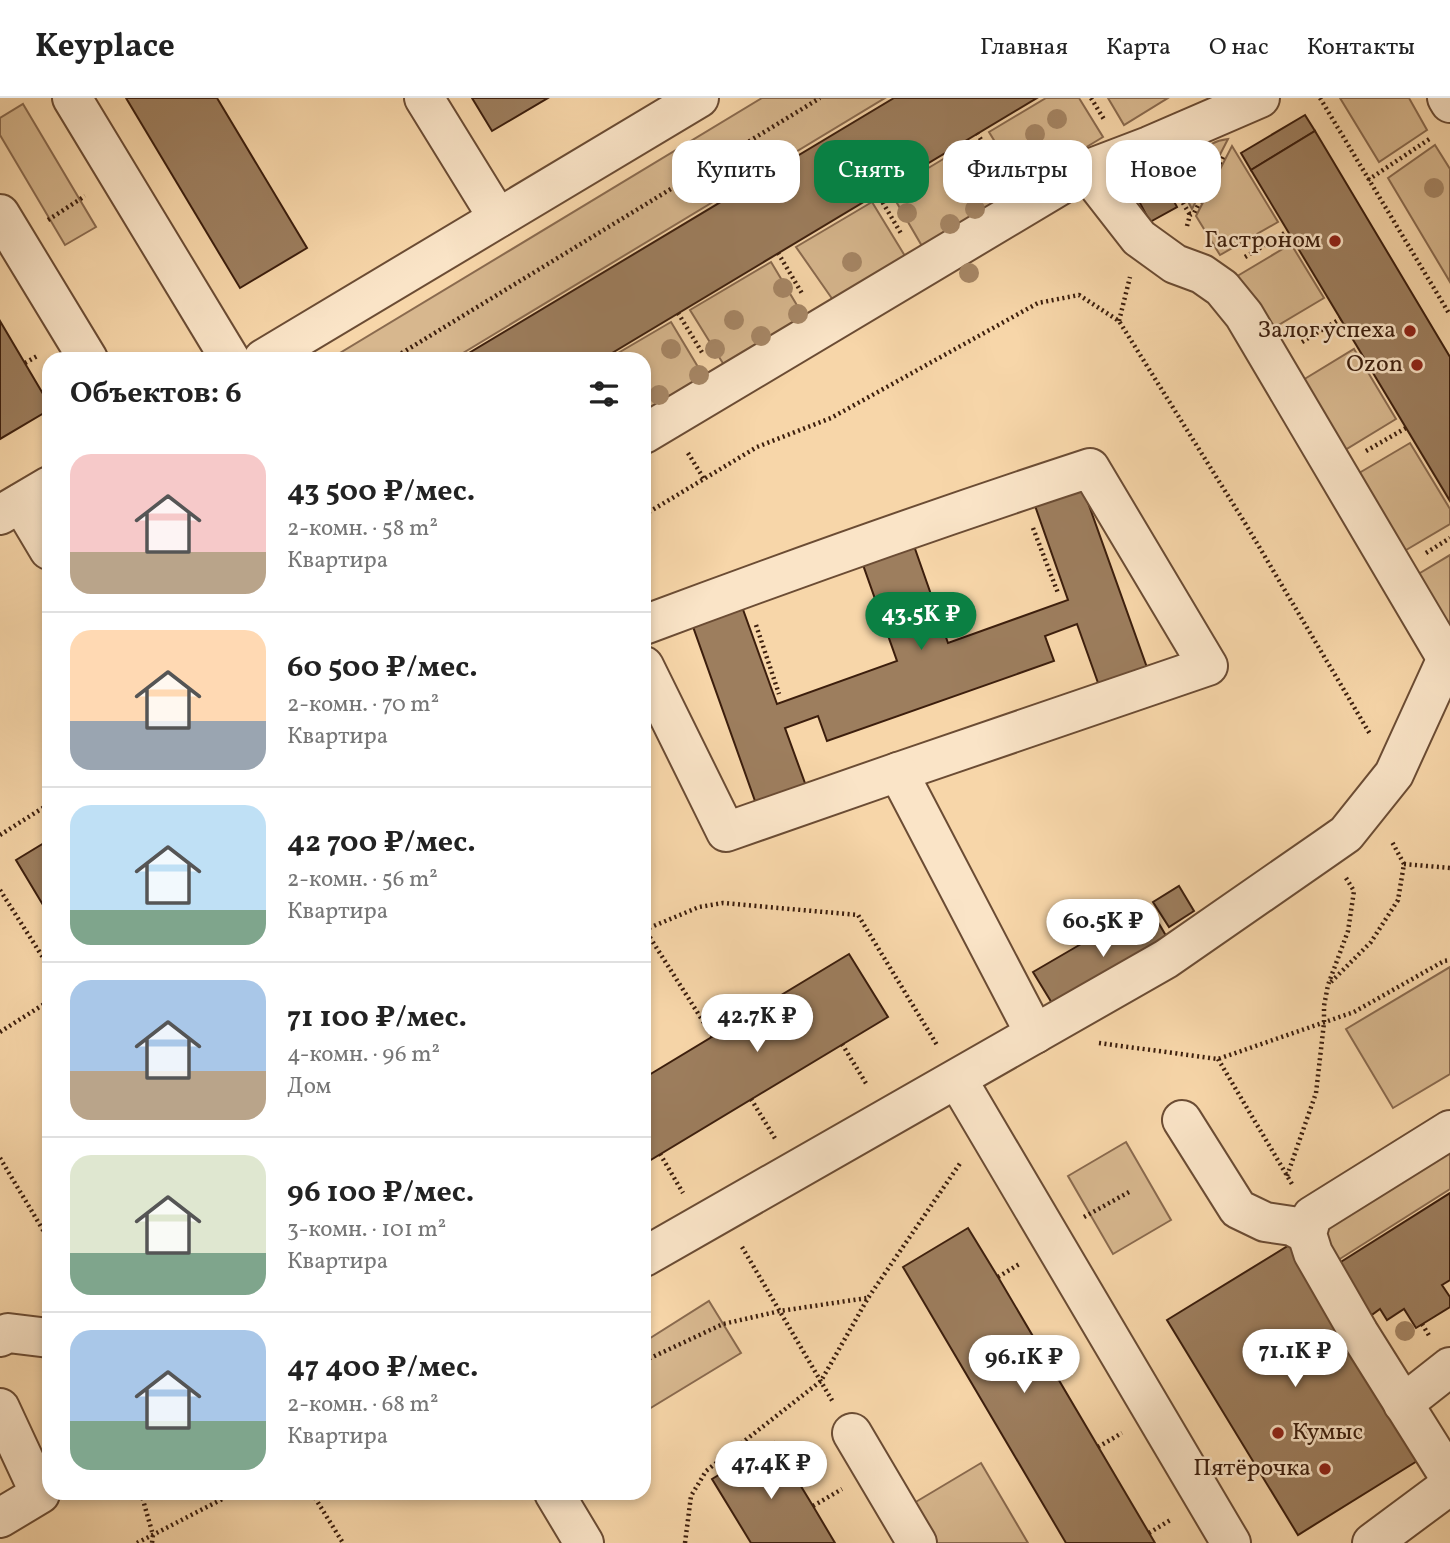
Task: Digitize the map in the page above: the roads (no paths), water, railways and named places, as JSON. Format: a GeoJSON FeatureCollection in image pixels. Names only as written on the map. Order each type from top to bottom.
{"type":"FeatureCollection","features":[{"type":"Feature","properties":{"kind":"street"},"geometry":{"type":"LineString","coordinates":[[72,98],[226,352]]}},
{"type":"Feature","properties":{"kind":"street"},"geometry":{"type":"LineString","coordinates":[[424,98],[498,218]]}},
{"type":"Feature","properties":{"kind":"street"},"geometry":{"type":"LineString","coordinates":[[277,352],[699,98]]}},
{"type":"Feature","properties":{"kind":"street"},"geometry":{"type":"LineString","coordinates":[[1447,98],[1450,103]]}},
{"type":"Feature","properties":{"kind":"street"},"geometry":{"type":"LineString","coordinates":[[1092,168],[1247,104]]}},
{"type":"Feature","properties":{"kind":"street"},"geometry":{"type":"LineString","coordinates":[[651,1253],[1166,959],[1346,834],[1394,774],[1448,661],[1244,315],[1222,288],[1139,238],[1092,178]]}},
{"type":"Feature","properties":{"kind":"street"},"geometry":{"type":"LineString","coordinates":[[651,430],[1030,203]]}},
{"type":"Feature","properties":{"kind":"street"},"geometry":{"type":"LineString","coordinates":[[8,227],[84,352]]}},
{"type":"Feature","properties":{"kind":"street"},"geometry":{"type":"LineString","coordinates":[[651,622],[1090,468],[1208,666],[726,832],[651,680]]}},
{"type":"Feature","properties":{"kind":"street"},"geometry":{"type":"LineString","coordinates":[[23,502],[42,537]]}},
{"type":"Feature","properties":{"kind":"street"},"geometry":{"type":"LineString","coordinates":[[898,772],[1047,1027]]}},
{"type":"Feature","properties":{"kind":"street"},"geometry":{"type":"LineString","coordinates":[[957,1079],[1231,1543]]}},
{"type":"Feature","properties":{"kind":"street"},"geometry":{"type":"LineString","coordinates":[[1182,1120],[1238,1209],[1265,1222],[1292,1226],[1310,1225],[1450,1130]]}},
{"type":"Feature","properties":{"kind":"street"},"geometry":{"type":"LineString","coordinates":[[1310,1225],[1313,1253],[1450,1478]]}},
{"type":"Feature","properties":{"kind":"street"},"geometry":{"type":"LineString","coordinates":[[0,1338],[8,1333],[42,1337]]}},
{"type":"Feature","properties":{"kind":"street"},"geometry":{"type":"LineString","coordinates":[[1403,1404],[1450,1367]]}},
{"type":"Feature","properties":{"kind":"street"},"geometry":{"type":"LineString","coordinates":[[0,1408],[40,1493],[0,1518]]}},
{"type":"Feature","properties":{"kind":"street"},"geometry":{"type":"LineString","coordinates":[[852,1433],[917,1543]]}},
{"type":"Feature","properties":{"kind":"street"},"geometry":{"type":"LineString","coordinates":[[1372,1543],[1450,1485]]}},
{"type":"Feature","properties":{"kind":"street"},"geometry":{"type":"LineString","coordinates":[[558,1500],[584,1543]]}},
{"type":"Feature","properties":{"kind":"place","name":"Гастроном"},"geometry":{"type":"Point","coordinates":[1335,241]}},
{"type":"Feature","properties":{"kind":"place","name":"Залог успеха"},"geometry":{"type":"Point","coordinates":[1410,331]}},
{"type":"Feature","properties":{"kind":"place","name":"Ozon"},"geometry":{"type":"Point","coordinates":[1417,365]}},
{"type":"Feature","properties":{"kind":"place","name":"Кумыс"},"geometry":{"type":"Point","coordinates":[1278,1433]}},
{"type":"Feature","properties":{"kind":"place","name":"Пятёрочка"},"geometry":{"type":"Point","coordinates":[1325,1469]}}]}
